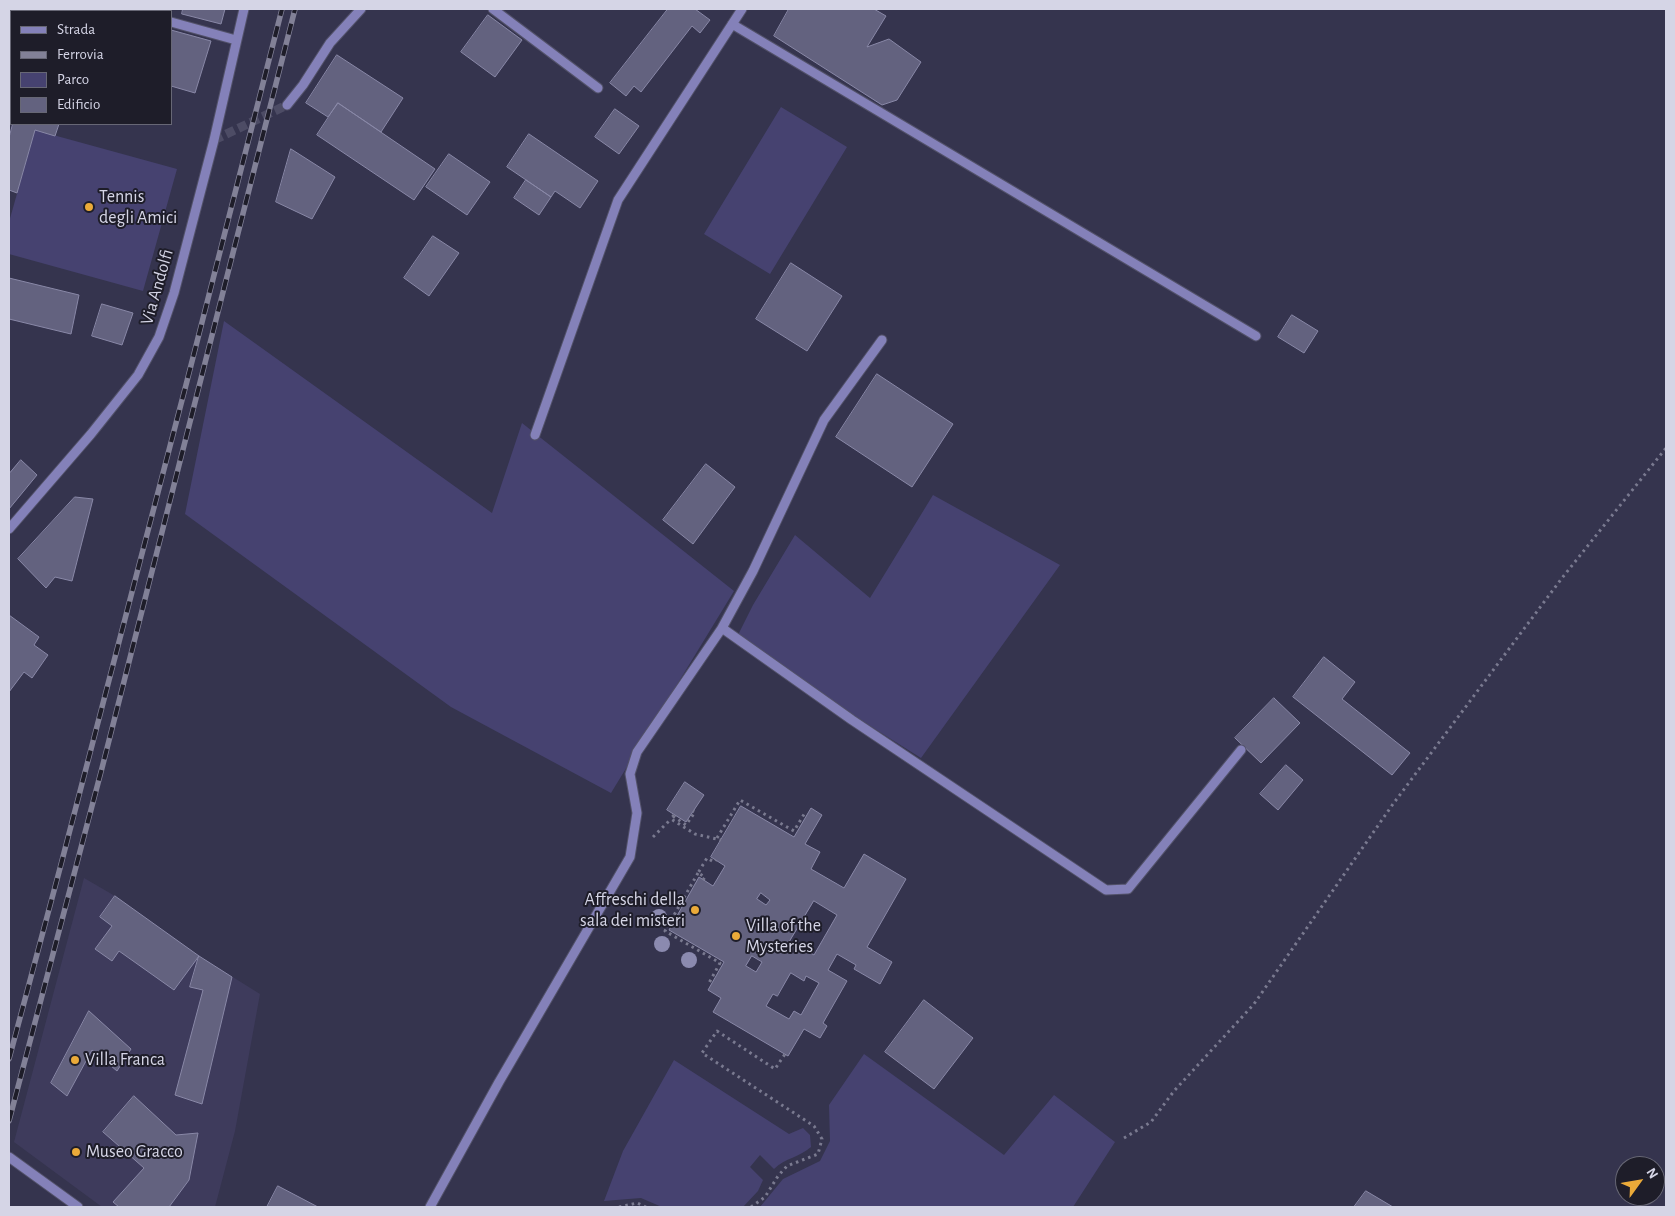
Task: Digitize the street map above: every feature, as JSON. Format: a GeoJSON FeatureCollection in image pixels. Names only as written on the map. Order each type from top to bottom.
{"type":"FeatureCollection","features":[{"type":"Feature","properties":{"kind":"street","name":"Via Andolfi"},"geometry":{"type":"LineString","coordinates":[[9,529],[92,434],[151,355],[174,293],[214,140],[244,9]]}},
{"type":"Feature","properties":{"kind":"street"},"geometry":{"type":"LineString","coordinates":[[286,105],[303,85],[330,43],[361,9]]}},
{"type":"Feature","properties":{"kind":"street"},"geometry":{"type":"LineString","coordinates":[[493,9],[598,88]]}},
{"type":"Feature","properties":{"kind":"street"},"geometry":{"type":"LineString","coordinates":[[536,435],[618,200],[742,9]]}},
{"type":"Feature","properties":{"kind":"street"},"geometry":{"type":"LineString","coordinates":[[172,22],[236,40]]}},
{"type":"Feature","properties":{"kind":"street"},"geometry":{"type":"LineString","coordinates":[[732,24],[1256,336]]}},
{"type":"Feature","properties":{"kind":"street"},"geometry":{"type":"LineString","coordinates":[[430,1207],[504,1073],[630,856],[637,813],[630,774],[637,752],[722,628],[753,571],[824,420],[882,340]]}},
{"type":"Feature","properties":{"kind":"street"},"geometry":{"type":"LineString","coordinates":[[722,628],[852,720],[1106,890],[1128,890],[1241,750]]}},
{"type":"Feature","properties":{"kind":"street"},"geometry":{"type":"LineString","coordinates":[[9,1157],[78,1207]]}},
{"type":"Feature","properties":{"kind":"path"},"geometry":{"type":"LineString","coordinates":[[1124,1138],[1151,1122],[1174,1091],[1254,1004],[1393,804],[1562,578],[1666,448]]}},
{"type":"Feature","properties":{"kind":"path"},"geometry":{"type":"LineString","coordinates":[[693,810],[695,812],[686,825],[672,819],[695,834],[719,839],[740,800],[796,832],[806,812]]}},
{"type":"Feature","properties":{"kind":"path"},"geometry":{"type":"LineString","coordinates":[[711,984],[709,983],[720,963],[665,931],[707,858],[714,862],[716,860]]}},
{"type":"Feature","properties":{"kind":"path"},"geometry":{"type":"LineString","coordinates":[[698,873],[705,877],[703,880]]}},
{"type":"Feature","properties":{"kind":"path"},"geometry":{"type":"LineString","coordinates":[[751,1207],[765,1197],[778,1176],[787,1166],[818,1154],[822,1139],[814,1126],[702,1053],[717,1031],[775,1069],[785,1054]]}},
{"type":"Feature","properties":{"kind":"path"},"geometry":{"type":"LineString","coordinates":[[619,1207],[637,1203],[646,1207]]}},
{"type":"Feature","properties":{"kind":"shaded area"},"geometry":{"type":"Polygon","coordinates":[[[84,878],[115,896],[199,956],[260,994],[235,1131],[215,1207],[102,1207],[14,1142],[84,878]]]}},
{"type":"Feature","properties":{"kind":"green space"},"geometry":{"type":"Polygon","coordinates":[[[781,107],[847,147],[770,274],[704,234],[781,107]]]}},
{"type":"Feature","properties":{"kind":"green space","name":"Tennis degli Amici"},"geometry":{"type":"Polygon","coordinates":[[[35,130],[177,169],[143,291],[9,254],[9,222],[35,130]]]}},
{"type":"Feature","properties":{"kind":"green space"},"geometry":{"type":"Polygon","coordinates":[[[224,321],[492,513],[522,423],[734,591],[611,793],[451,707],[185,514],[224,321]]]}},
{"type":"Feature","properties":{"kind":"green space"},"geometry":{"type":"Polygon","coordinates":[[[933,495],[1060,565],[921,758],[735,641],[753,605],[795,535],[870,598],[933,495]]]}},
{"type":"Feature","properties":{"kind":"green space"},"geometry":{"type":"Polygon","coordinates":[[[864,1054],[1004,1155],[1054,1095],[1115,1142],[1073,1207],[760,1207],[783,1179],[820,1161],[830,1141],[829,1105],[864,1054]]]}},
{"type":"Feature","properties":{"kind":"green space"},"geometry":{"type":"Polygon","coordinates":[[[674,1060],[789,1134],[803,1128],[810,1135],[811,1147],[774,1169],[760,1155],[750,1167],[763,1180],[758,1191],[743,1207],[662,1207],[641,1198],[604,1201],[623,1151],[674,1060]]]}},
{"type":"Feature","properties":{"kind":"building"},"geometry":{"type":"Polygon","coordinates":[[[183,9],[225,9],[221,24],[182,14],[183,9]]]}},
{"type":"Feature","properties":{"kind":"building"},"geometry":{"type":"Polygon","coordinates":[[[668,9],[695,9],[710,20],[700,33],[692,26],[641,92],[634,86],[626,96],[610,83],[668,9]]]}},
{"type":"Feature","properties":{"kind":"building"},"geometry":{"type":"Polygon","coordinates":[[[789,9],[874,9],[886,16],[867,47],[889,39],[921,62],[897,100],[882,105],[774,36],[789,9]]]}},
{"type":"Feature","properties":{"kind":"building"},"geometry":{"type":"Polygon","coordinates":[[[488,15],[522,40],[495,77],[461,52],[488,15]]]}},
{"type":"Feature","properties":{"kind":"building"},"geometry":{"type":"Polygon","coordinates":[[[172,30],[211,41],[195,93],[172,86],[172,30]]]}},
{"type":"Feature","properties":{"kind":"building"},"geometry":{"type":"Polygon","coordinates":[[[10,40],[10,74],[9,74],[10,40]]]}},
{"type":"Feature","properties":{"kind":"building"},"geometry":{"type":"Polygon","coordinates":[[[337,55],[403,98],[381,132],[338,103],[328,117],[306,103],[337,55]]]}},
{"type":"Feature","properties":{"kind":"building"},"geometry":{"type":"Polygon","coordinates":[[[338,103],[435,169],[414,200],[317,135],[338,103]]]}},
{"type":"Feature","properties":{"kind":"building"},"geometry":{"type":"Polygon","coordinates":[[[615,109],[639,126],[619,154],[595,137],[615,109]]]}},
{"type":"Feature","properties":{"kind":"building"},"geometry":{"type":"Polygon","coordinates":[[[13,125],[59,125],[55,136],[35,130],[17,193],[9,190],[9,138],[13,125]]]}},
{"type":"Feature","properties":{"kind":"building"},"geometry":{"type":"Polygon","coordinates":[[[529,134],[598,181],[580,208],[555,191],[551,197],[507,167],[529,134]]]}},
{"type":"Feature","properties":{"kind":"building"},"geometry":{"type":"Polygon","coordinates":[[[291,149],[335,177],[312,219],[276,202],[291,149]]]}},
{"type":"Feature","properties":{"kind":"building"},"geometry":{"type":"Polygon","coordinates":[[[449,154],[490,182],[467,215],[426,187],[449,154]]]}},
{"type":"Feature","properties":{"kind":"building"},"geometry":{"type":"Polygon","coordinates":[[[526,180],[551,197],[539,215],[514,198],[526,180]]]}},
{"type":"Feature","properties":{"kind":"building"},"geometry":{"type":"Polygon","coordinates":[[[433,236],[459,253],[429,296],[404,278],[433,236]]]}},
{"type":"Feature","properties":{"kind":"building"},"geometry":{"type":"Polygon","coordinates":[[[791,263],[842,296],[807,351],[756,319],[791,263]]]}},
{"type":"Feature","properties":{"kind":"building"},"geometry":{"type":"Polygon","coordinates":[[[9,278],[79,295],[71,334],[9,319],[9,278]]]}},
{"type":"Feature","properties":{"kind":"building"},"geometry":{"type":"Polygon","coordinates":[[[102,304],[133,313],[122,345],[92,336],[102,304]]]}},
{"type":"Feature","properties":{"kind":"building"},"geometry":{"type":"Polygon","coordinates":[[[1292,315],[1318,331],[1304,353],[1278,337],[1292,315]]]}},
{"type":"Feature","properties":{"kind":"building"},"geometry":{"type":"Polygon","coordinates":[[[877,374],[953,424],[912,487],[836,437],[877,374]]]}},
{"type":"Feature","properties":{"kind":"building"},"geometry":{"type":"Polygon","coordinates":[[[21,460],[37,475],[9,509],[9,471],[21,460]]]}},
{"type":"Feature","properties":{"kind":"building"},"geometry":{"type":"Polygon","coordinates":[[[706,464],[735,487],[693,544],[663,520],[706,464]]]}},
{"type":"Feature","properties":{"kind":"building"},"geometry":{"type":"Polygon","coordinates":[[[75,497],[93,499],[72,581],[55,577],[46,588],[18,559],[75,497]]]}},
{"type":"Feature","properties":{"kind":"building"},"geometry":{"type":"Polygon","coordinates":[[[9,615],[39,637],[34,645],[48,655],[32,678],[24,672],[9,692],[9,615]]]}},
{"type":"Feature","properties":{"kind":"building"},"geometry":{"type":"Polygon","coordinates":[[[1324,657],[1355,682],[1342,699],[1410,753],[1392,775],[1293,697],[1324,657]]]}},
{"type":"Feature","properties":{"kind":"building"},"geometry":{"type":"Polygon","coordinates":[[[1274,698],[1300,723],[1261,763],[1235,738],[1274,698]]]}},
{"type":"Feature","properties":{"kind":"building"},"geometry":{"type":"Polygon","coordinates":[[[1286,765],[1303,780],[1278,810],[1260,794],[1286,765]]]}},
{"type":"Feature","properties":{"kind":"building"},"geometry":{"type":"Polygon","coordinates":[[[685,782],[704,795],[686,822],[667,810],[685,782]]]}},
{"type":"Feature","properties":{"kind":"building","name":"Villa of the Mysteries"},"geometry":{"type":"Polygon","coordinates":[[[741,806],[794,837],[811,808],[822,815],[805,844],[820,852],[811,869],[844,888],[864,854],[906,879],[867,947],[892,962],[880,984],[854,969],[856,965],[837,954],[828,970],[847,981],[823,1023],[827,1026],[820,1038],[804,1029],[788,1056],[713,1012],[721,998],[708,990],[724,962],[669,930],[699,877],[713,886],[725,866],[711,857],[741,806]],[[761,893],[757,899],[766,905],[770,900],[761,893]],[[814,901],[790,941],[814,955],[837,915],[814,901]],[[752,956],[746,966],[756,972],[762,962],[752,956]],[[791,973],[777,996],[773,994],[766,1006],[789,1019],[794,1011],[801,1015],[819,983],[806,976],[804,981],[791,973]]]}},
{"type":"Feature","properties":{"kind":"building"},"geometry":{"type":"Polygon","coordinates":[[[115,896],[199,956],[174,990],[119,951],[112,961],[95,949],[112,926],[100,917],[115,896]]]}},
{"type":"Feature","properties":{"kind":"building"},"geometry":{"type":"Polygon","coordinates":[[[199,956],[232,977],[202,1104],[175,1095],[203,990],[190,987],[199,956]]]}},
{"type":"Feature","properties":{"kind":"building"},"geometry":{"type":"Polygon","coordinates":[[[924,1000],[973,1038],[934,1089],[885,1052],[924,1000]]]}},
{"type":"Feature","properties":{"kind":"building","name":"Villa Franca"},"geometry":{"type":"Polygon","coordinates":[[[89,1011],[131,1049],[117,1071],[92,1050],[67,1096],[51,1083],[89,1011]]]}},
{"type":"Feature","properties":{"kind":"building"},"geometry":{"type":"Polygon","coordinates":[[[134,1096],[176,1135],[198,1133],[189,1180],[169,1207],[119,1207],[113,1202],[144,1168],[103,1132],[134,1096]]]}},
{"type":"Feature","properties":{"kind":"building"},"geometry":{"type":"Polygon","coordinates":[[[278,1186],[318,1207],[267,1207],[278,1186]]]}},
{"type":"Feature","properties":{"kind":"building"},"geometry":{"type":"Polygon","coordinates":[[[1366,1191],[1393,1207],[1354,1207],[1366,1191]]]}},
{"type":"Feature","properties":{"kind":"tunnel"},"geometry":{"type":"LineString","coordinates":[[214,140],[287,105]]}},
{"type":"Feature","properties":{"kind":"railway"},"geometry":{"type":"LineString","coordinates":[[9,1059],[187,381],[282,9]]}},
{"type":"Feature","properties":{"kind":"railway"},"geometry":{"type":"LineString","coordinates":[[9,1121],[102,768],[295,9]]}},
{"type":"Feature","properties":{"kind":"place","name":"Tennis degli Amici"},"geometry":{"type":"Point","coordinates":[89,207]}},
{"type":"Feature","properties":{"kind":"place","name":"Affreschi della sala dei misteri"},"geometry":{"type":"Point","coordinates":[695,910]}},
{"type":"Feature","properties":{"kind":"place","name":"Villa of the Mysteries"},"geometry":{"type":"Point","coordinates":[736,936]}},
{"type":"Feature","properties":{"kind":"place","name":"Villa Franca"},"geometry":{"type":"Point","coordinates":[75,1060]}},
{"type":"Feature","properties":{"kind":"place","name":"Museo Gracco"},"geometry":{"type":"Point","coordinates":[76,1152]}}]}
